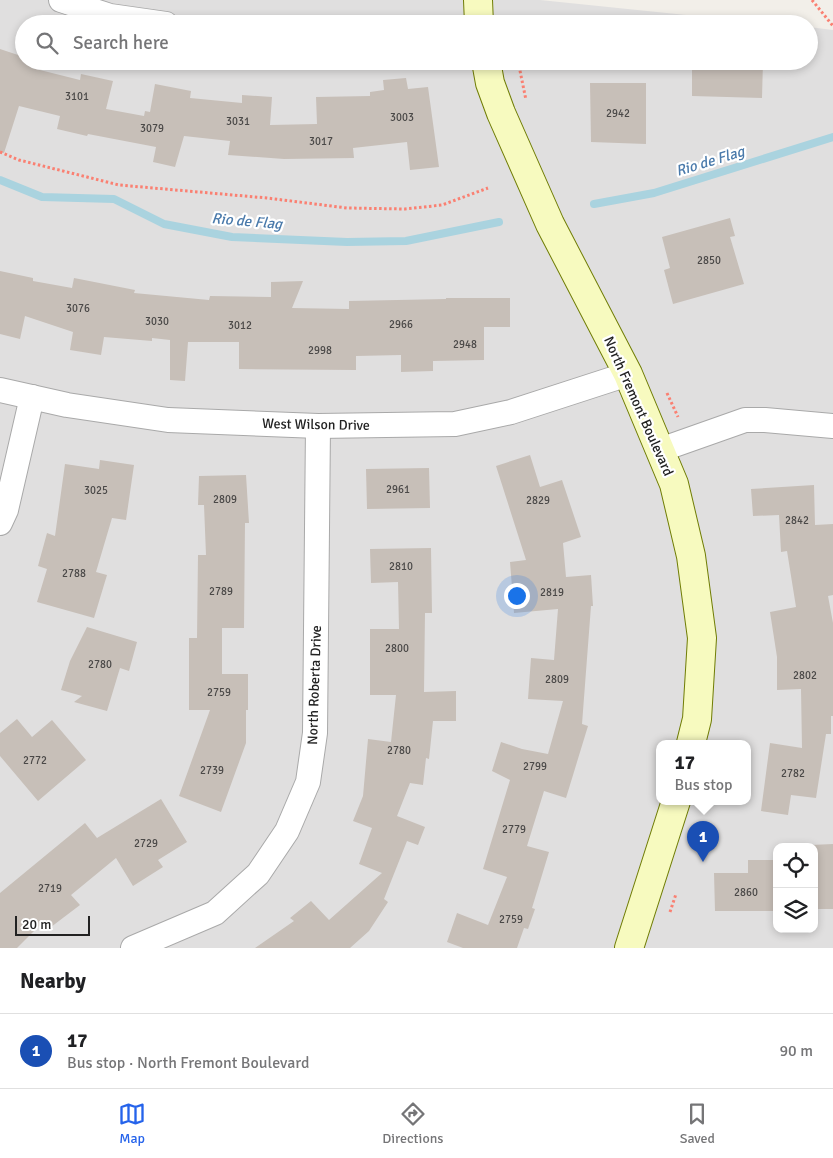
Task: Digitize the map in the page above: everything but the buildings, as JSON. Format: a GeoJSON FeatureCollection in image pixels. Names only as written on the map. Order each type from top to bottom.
{"type":"FeatureCollection","features":[{"type":"Feature","properties":{"kind":"street"},"geometry":{"type":"LineString","coordinates":[[61,0],[107,15]]}},
{"type":"Feature","properties":{"kind":"street"},"geometry":{"type":"LineString","coordinates":[[478,0],[479,15]]}},
{"type":"Feature","properties":{"kind":"street","name":"North Fremont Boulevard"},"geometry":{"type":"LineString","coordinates":[[488,70],[501,113],[550,224],[628,374],[674,484],[691,556],[702,638],[697,719],[692,740]]}},
{"type":"Feature","properties":{"kind":"street","name":"West Wilson Drive"},"geometry":{"type":"LineString","coordinates":[[0,390],[67,405],[168,420],[318,426],[454,424],[511,412],[628,374]]}},
{"type":"Feature","properties":{"kind":"street"},"geometry":{"type":"LineString","coordinates":[[0,523],[6,510],[32,397]]}},
{"type":"Feature","properties":{"kind":"street"},"geometry":{"type":"LineString","coordinates":[[660,450],[744,420],[833,426]]}},
{"type":"Feature","properties":{"kind":"street","name":"North Roberta Drive"},"geometry":{"type":"LineString","coordinates":[[133,948],[215,913],[258,874],[287,831],[308,782],[315,733],[318,426]]}},
{"type":"Feature","properties":{"kind":"street"},"geometry":{"type":"LineString","coordinates":[[629,948],[675,805]]}},
{"type":"Feature","properties":{"kind":"path"},"geometry":{"type":"LineString","coordinates":[[812,0],[833,26]]}},
{"type":"Feature","properties":{"kind":"path"},"geometry":{"type":"LineString","coordinates":[[0,152],[19,160],[119,185],[267,198],[347,208],[405,209],[442,205],[488,188]]}},
{"type":"Feature","properties":{"kind":"shaded area"},"geometry":{"type":"Polygon","coordinates":[[[0,0],[540,0],[687,15],[15,15],[15,70],[818,70],[818,28],[833,30],[833,948],[0,948],[0,0]]]}},
{"type":"Feature","properties":{"kind":"waterway","name":"Rio de Flag"},"geometry":{"type":"LineString","coordinates":[[594,204],[654,193],[833,137]]}},
{"type":"Feature","properties":{"kind":"waterway","name":"Rio de Flag"},"geometry":{"type":"LineString","coordinates":[[0,180],[42,197],[114,199],[164,224],[232,237],[347,242],[406,241],[499,222]]}},
{"type":"Feature","properties":{"kind":"place","name":"17"},"geometry":{"type":"Point","coordinates":[703,862]}}]}
